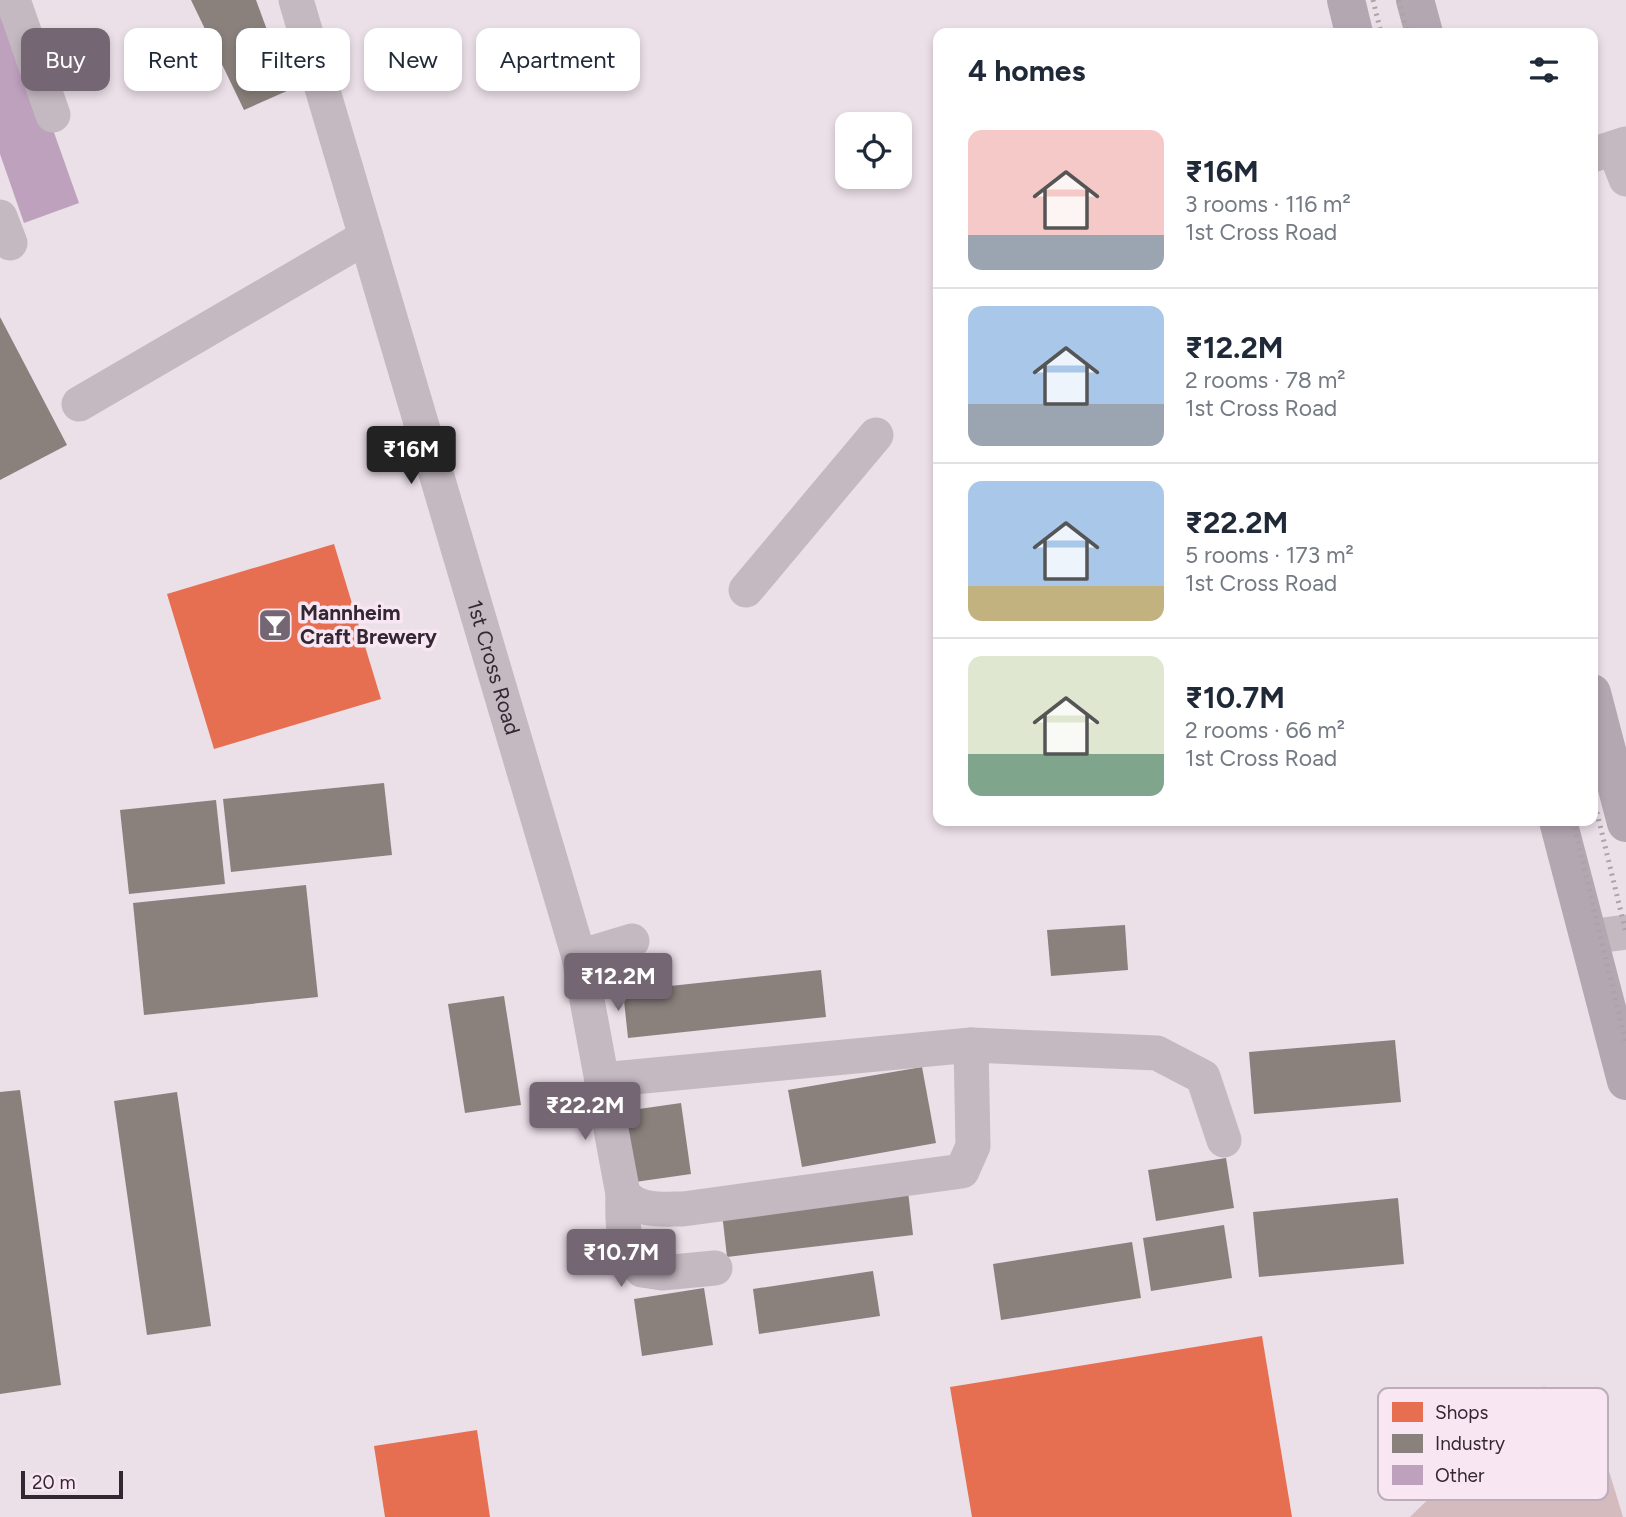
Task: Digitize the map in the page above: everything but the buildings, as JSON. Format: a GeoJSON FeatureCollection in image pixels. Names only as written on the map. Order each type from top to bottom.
{"type":"FeatureCollection","features":[{"type":"Feature","properties":{"kind":"main road"},"geometry":{"type":"LineString","coordinates":[[1346,0],[1353,28]]}},
{"type":"Feature","properties":{"kind":"main road"},"geometry":{"type":"LineString","coordinates":[[1415,0],[1423,28]]}},
{"type":"Feature","properties":{"kind":"main road"},"geometry":{"type":"LineString","coordinates":[[1598,706],[1615,741],[1626,823]]}},
{"type":"Feature","properties":{"kind":"main road"},"geometry":{"type":"LineString","coordinates":[[1559,826],[1626,1081]]}},
{"type":"Feature","properties":{"kind":"street"},"geometry":{"type":"LineString","coordinates":[[13,0],[53,116]]}},
{"type":"Feature","properties":{"kind":"street","name":"1st Cross Road"},"geometry":{"type":"LineString","coordinates":[[296,0],[579,957],[623,1194],[622,1220],[628,1250],[642,1270],[662,1273],[715,1268]]}},
{"type":"Feature","properties":{"kind":"street"},"geometry":{"type":"LineString","coordinates":[[79,404],[366,236]]}},
{"type":"Feature","properties":{"kind":"street"},"geometry":{"type":"LineString","coordinates":[[746,590],[876,435]]}},
{"type":"Feature","properties":{"kind":"street"},"geometry":{"type":"LineString","coordinates":[[1589,937],[1626,932]]}},
{"type":"Feature","properties":{"kind":"street"},"geometry":{"type":"LineString","coordinates":[[579,957],[632,941]]}},
{"type":"Feature","properties":{"kind":"street"},"geometry":{"type":"LineString","coordinates":[[602,1080],[971,1045],[1157,1053],[1203,1077],[1224,1140]]}},
{"type":"Feature","properties":{"kind":"street"},"geometry":{"type":"LineString","coordinates":[[623,1194],[630,1203],[643,1208],[683,1209],[962,1171],[974,1146],[971,1045]]}},
{"type":"Feature","properties":{"kind":"shaded area"},"geometry":{"type":"Polygon","coordinates":[[[1608,1468],[1623,1517],[1410,1517],[1427,1500],[1608,1500],[1608,1468]]]}},
{"type":"Feature","properties":{"kind":"railway"},"geometry":{"type":"LineString","coordinates":[[1373,0],[1380,28]]}},
{"type":"Feature","properties":{"kind":"railway"},"geometry":{"type":"LineString","coordinates":[[1399,0],[1406,28]]}},
{"type":"Feature","properties":{"kind":"railway"},"geometry":{"type":"LineString","coordinates":[[1598,817],[1626,933]]}},
{"type":"Feature","properties":{"kind":"railway"},"geometry":{"type":"LineString","coordinates":[[1574,826],[1626,1044]]}},
{"type":"Feature","properties":{"kind":"place","name":"Mannheim Craft Brewery"},"geometry":{"type":"Point","coordinates":[275,625]}}]}
